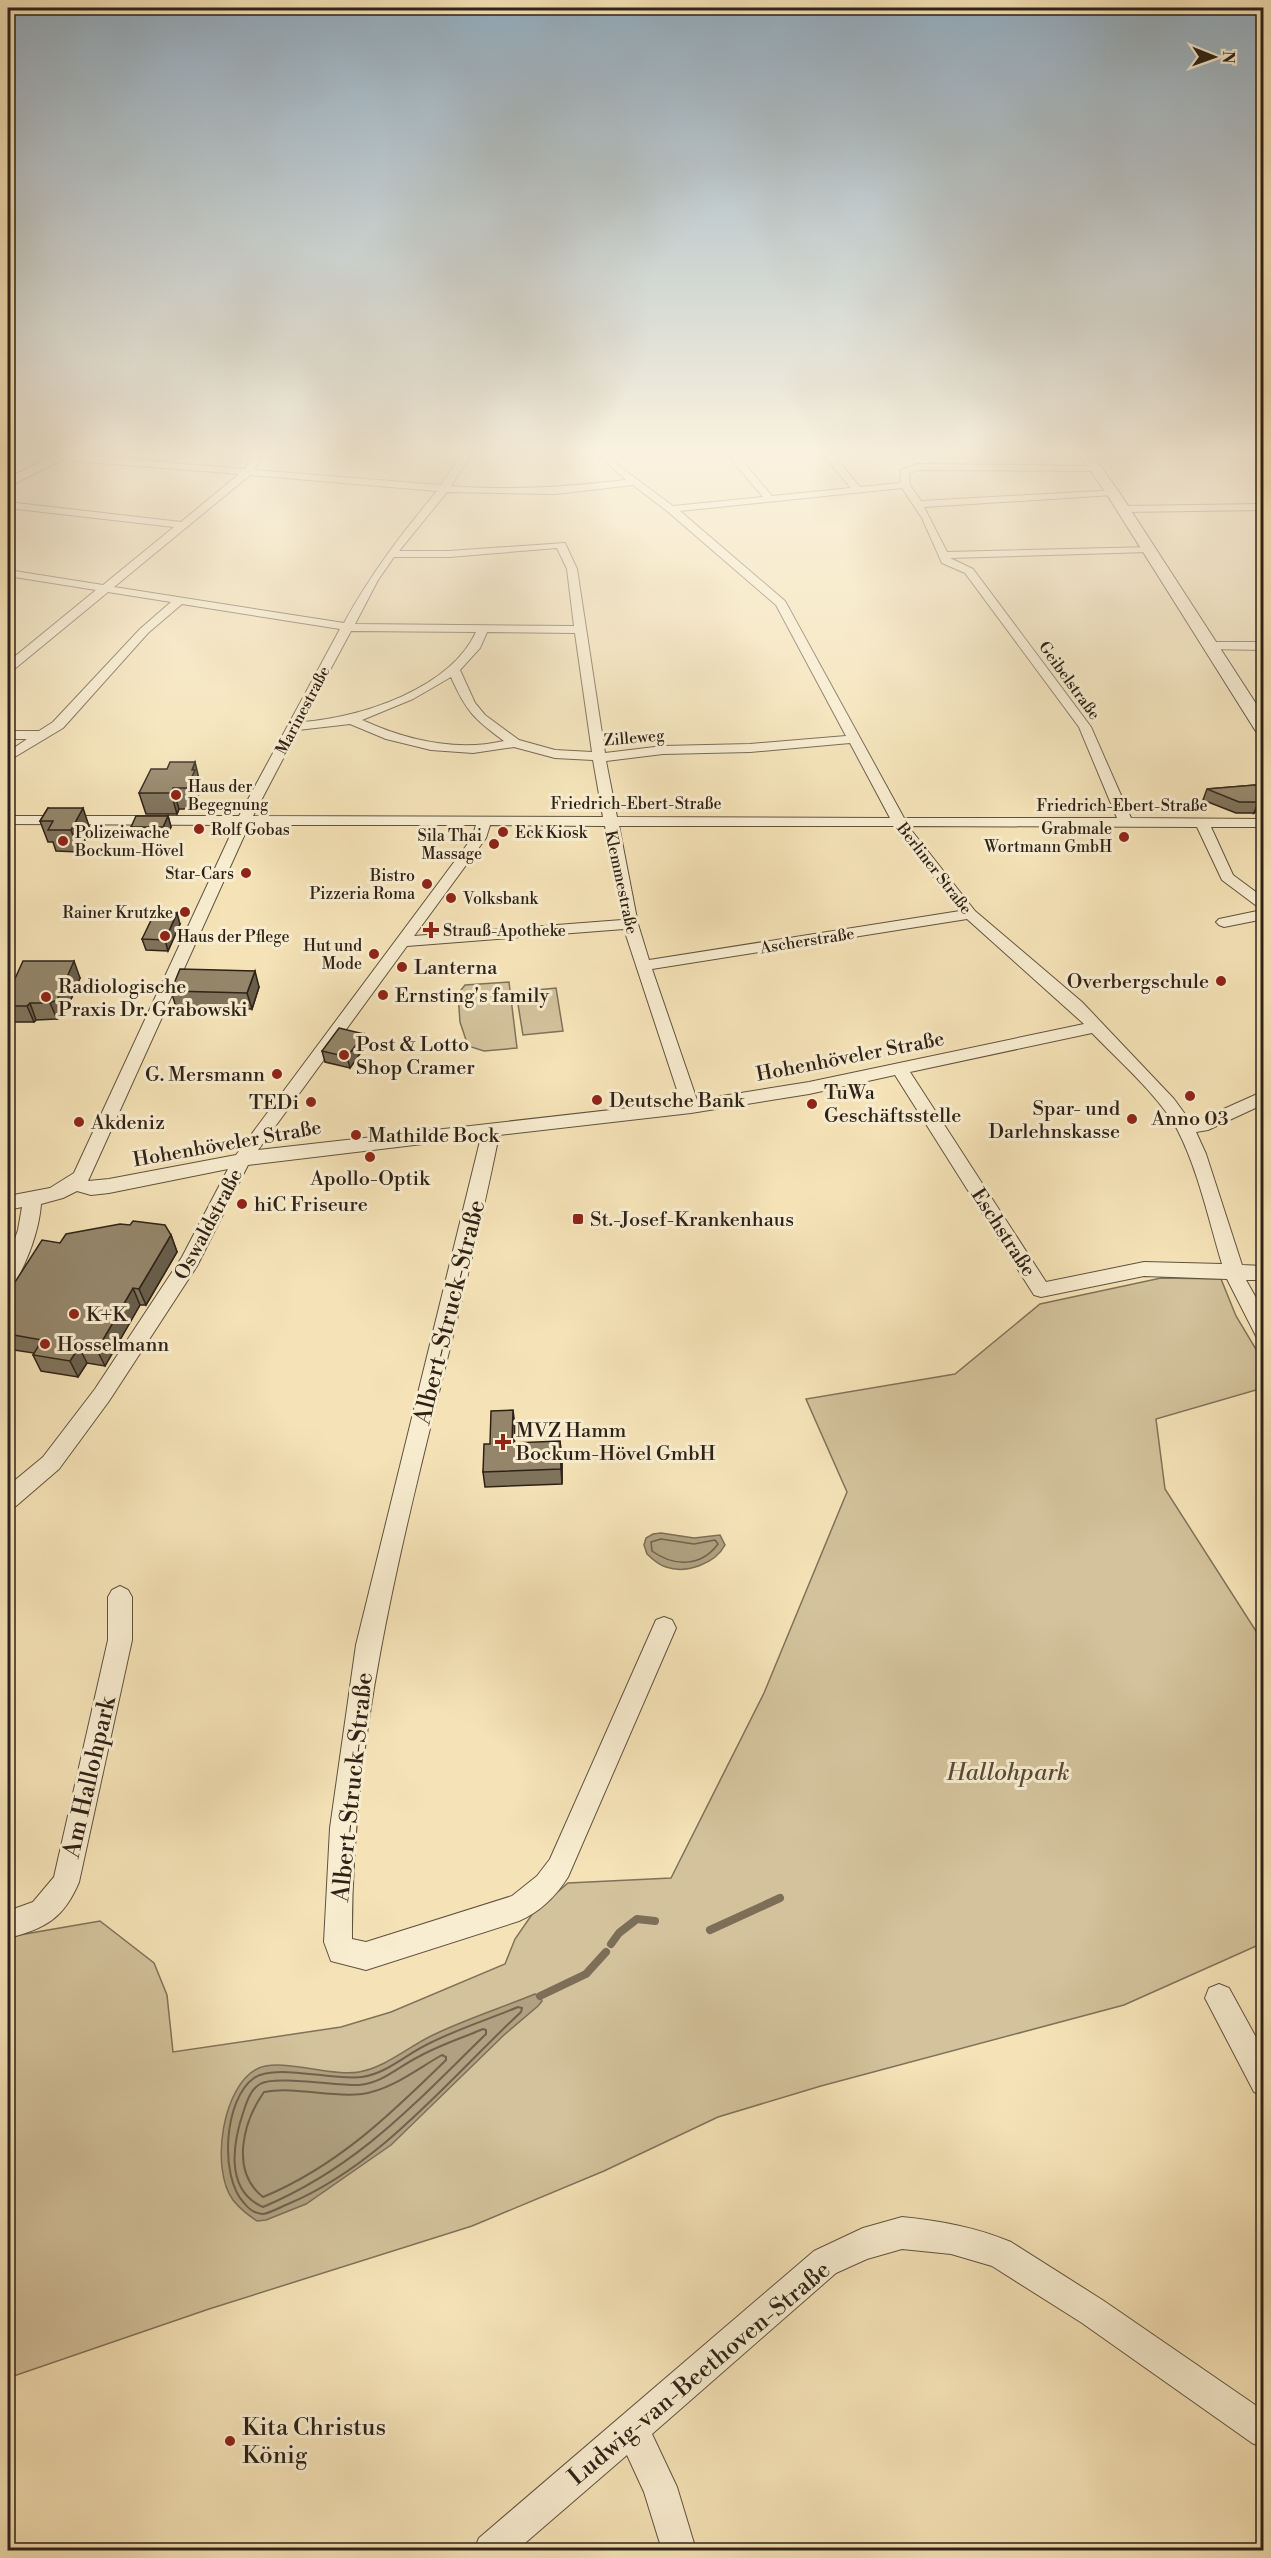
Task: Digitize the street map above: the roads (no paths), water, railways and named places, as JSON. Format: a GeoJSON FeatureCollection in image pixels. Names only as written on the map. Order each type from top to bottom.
{"type":"FeatureCollection","features":[{"type":"Feature","properties":{"kind":"street"},"geometry":{"type":"LineString","coordinates":[[9,665],[129,569]]}},
{"type":"Feature","properties":{"kind":"street","name":"Marinestraße"},"geometry":{"type":"LineString","coordinates":[[75,1184],[81,1177],[244,821],[367,589],[380,569]]}},
{"type":"Feature","properties":{"kind":"street","name":"Klemmestraße"},"geometry":{"type":"LineString","coordinates":[[572,569],[599,757],[630,924],[691,1107]]}},
{"type":"Feature","properties":{"kind":"street","name":"Berliner Straße"},"geometry":{"type":"LineString","coordinates":[[742,569],[782,603],[898,823],[970,915],[1059,991],[1097,1027],[1168,1103],[1185,1127],[1197,1154],[1237,1281],[1263,1332]]}},
{"type":"Feature","properties":{"kind":"street","name":"Geibelstraße"},"geometry":{"type":"LineString","coordinates":[[965,569],[969,571],[1085,727],[1126,823]]}},
{"type":"Feature","properties":{"kind":"street"},"geometry":{"type":"LineString","coordinates":[[1161,569],[1263,730]]}},
{"type":"Feature","properties":{"kind":"street"},"geometry":{"type":"LineString","coordinates":[[8,573],[347,627],[580,630]]}},
{"type":"Feature","properties":{"kind":"street"},"geometry":{"type":"LineString","coordinates":[[8,757],[70,713],[144,631],[180,600]]}},
{"type":"Feature","properties":{"kind":"street"},"geometry":{"type":"LineString","coordinates":[[293,727],[352,720],[427,686],[454,670],[467,657],[483,629]]}},
{"type":"Feature","properties":{"kind":"street"},"geometry":{"type":"LineString","coordinates":[[1210,646],[1263,646]]}},
{"type":"Feature","properties":{"kind":"street","name":"Zilleweg"},"geometry":{"type":"LineString","coordinates":[[454,670],[469,704],[481,718],[514,743],[555,754],[599,757],[663,750],[780,746],[855,739]]}},
{"type":"Feature","properties":{"kind":"street"},"geometry":{"type":"LineString","coordinates":[[352,720],[397,739],[428,746],[487,749],[514,743]]}},
{"type":"Feature","properties":{"kind":"street"},"geometry":{"type":"LineString","coordinates":[[8,735],[42,735]]}},
{"type":"Feature","properties":{"kind":"street","name":"Friedrich-Ebert-Straße"},"geometry":{"type":"LineString","coordinates":[[8,820],[1263,823]]}},
{"type":"Feature","properties":{"kind":"street","name":"Oswaldstraße"},"geometry":{"type":"LineString","coordinates":[[13,1488],[51,1463],[76,1431],[151,1324],[190,1261],[242,1159],[479,838],[485,821]]}},
{"type":"Feature","properties":{"kind":"street"},"geometry":{"type":"LineString","coordinates":[[1202,823],[1227,877],[1263,906]]}},
{"type":"Feature","properties":{"kind":"street"},"geometry":{"type":"LineString","coordinates":[[1224,922],[1263,914]]}},
{"type":"Feature","properties":{"kind":"street","name":"Ascherstraße"},"geometry":{"type":"LineString","coordinates":[[643,966],[970,915]]}},
{"type":"Feature","properties":{"kind":"street"},"geometry":{"type":"LineString","coordinates":[[402,942],[630,924]]}},
{"type":"Feature","properties":{"kind":"street","name":"Hohenhöveler Straße"},"geometry":{"type":"LineString","coordinates":[[8,1203],[51,1195],[75,1184],[91,1188],[109,1186],[242,1159],[691,1107],[809,1088],[1097,1027]]}},
{"type":"Feature","properties":{"kind":"street","name":"Eschstraße"},"geometry":{"type":"LineString","coordinates":[[900,1070],[1041,1290],[1144,1269],[1235,1271]]}},
{"type":"Feature","properties":{"kind":"street"},"geometry":{"type":"LineString","coordinates":[[1185,1127],[1202,1126],[1263,1097]]}},
{"type":"Feature","properties":{"kind":"street","name":"Albert-Struck-Straße"},"geometry":{"type":"LineString","coordinates":[[491,1131],[480,1189],[368,1645],[343,1828],[338,1904],[338,1942],[341,1951],[366,1956],[519,1907],[548,1886],[559,1868],[664,1628]]}},
{"type":"Feature","properties":{"kind":"street"},"geometry":{"type":"LineString","coordinates":[[8,1278],[24,1243],[32,1216],[32,1198]]}},
{"type":"Feature","properties":{"kind":"street"},"geometry":{"type":"LineString","coordinates":[[1235,1271],[1263,1273]]}},
{"type":"Feature","properties":{"kind":"street","name":"Am Hallohpark"},"geometry":{"type":"LineString","coordinates":[[8,1924],[35,1918],[54,1903],[66,1882],[120,1640],[120,1597]]}},
{"type":"Feature","properties":{"kind":"street"},"geometry":{"type":"LineString","coordinates":[[1219,1998],[1263,2082]]}},
{"type":"Feature","properties":{"kind":"street","name":"Ludwig-van-Beethoven-Straße"},"geometry":{"type":"LineString","coordinates":[[491,2550],[825,2262],[863,2244],[902,2233],[951,2238],[1000,2253],[1093,2312],[1263,2431]]}},
{"type":"Feature","properties":{"kind":"street"},"geometry":{"type":"LineString","coordinates":[[632,2430],[660,2487],[679,2550]]}},
{"type":"Feature","properties":{"kind":"water"},"geometry":{"type":"Polygon","coordinates":[[[661,1533],[694,1538],[720,1535],[725,1545],[714,1557],[699,1566],[674,1569],[661,1565],[647,1554],[644,1545],[646,1538],[661,1533]]]}},
{"type":"Feature","properties":{"kind":"water"},"geometry":{"type":"Polygon","coordinates":[[[535,1994],[540,1996],[542,2001],[538,2006],[504,2035],[391,2145],[306,2204],[266,2220],[257,2221],[233,2200],[226,2186],[222,2169],[221,2149],[224,2128],[228,2109],[236,2091],[246,2077],[259,2068],[281,2065],[335,2072],[359,2072],[388,2061],[445,2029],[535,1994]]]}},
{"type":"Feature","properties":{"kind":"waterway"},"geometry":{"type":"LineString","coordinates":[[710,1930],[780,1898]]}},
{"type":"Feature","properties":{"kind":"waterway"},"geometry":{"type":"LineString","coordinates":[[611,1944],[619,1933],[637,1919],[655,1921]]}},
{"type":"Feature","properties":{"kind":"waterway"},"geometry":{"type":"LineString","coordinates":[[540,1996],[586,1974],[606,1952]]}},
{"type":"Feature","properties":{"kind":"place","name":"Haus der Begegnung"},"geometry":{"type":"Point","coordinates":[176,795]}},
{"type":"Feature","properties":{"kind":"place","name":"Rolf Gobas"},"geometry":{"type":"Point","coordinates":[199,829]}},
{"type":"Feature","properties":{"kind":"place","name":"Eck Kiosk"},"geometry":{"type":"Point","coordinates":[503,832]}},
{"type":"Feature","properties":{"kind":"place","name":"Grabmale Wortmann GmbH"},"geometry":{"type":"Point","coordinates":[1124,837]}},
{"type":"Feature","properties":{"kind":"place","name":"Polizeiwache Bockum-Hövel"},"geometry":{"type":"Point","coordinates":[63,841]}},
{"type":"Feature","properties":{"kind":"place","name":"Sila Thai Massage"},"geometry":{"type":"Point","coordinates":[494,844]}},
{"type":"Feature","properties":{"kind":"place","name":"Star-Cars"},"geometry":{"type":"Point","coordinates":[246,873]}},
{"type":"Feature","properties":{"kind":"place","name":"Bistro Pizzeria Roma"},"geometry":{"type":"Point","coordinates":[427,884]}},
{"type":"Feature","properties":{"kind":"place","name":"Volksbank"},"geometry":{"type":"Point","coordinates":[451,898]}},
{"type":"Feature","properties":{"kind":"place","name":"Rainer Krutzke"},"geometry":{"type":"Point","coordinates":[185,912]}},
{"type":"Feature","properties":{"kind":"place","name":"Strauß-Apotheke"},"geometry":{"type":"Point","coordinates":[431,930]}},
{"type":"Feature","properties":{"kind":"place","name":"Haus der Pflege"},"geometry":{"type":"Point","coordinates":[165,936]}},
{"type":"Feature","properties":{"kind":"place","name":"Hut und Mode"},"geometry":{"type":"Point","coordinates":[374,954]}},
{"type":"Feature","properties":{"kind":"place","name":"Lanterna"},"geometry":{"type":"Point","coordinates":[402,967]}},
{"type":"Feature","properties":{"kind":"place","name":"Overbergschule"},"geometry":{"type":"Point","coordinates":[1221,981]}},
{"type":"Feature","properties":{"kind":"place","name":"Ernsting's family"},"geometry":{"type":"Point","coordinates":[383,995]}},
{"type":"Feature","properties":{"kind":"place","name":"Radiologische Praxis Dr. Grabowski"},"geometry":{"type":"Point","coordinates":[46,997]}},
{"type":"Feature","properties":{"kind":"place","name":"Post & Lotto Shop Cramer"},"geometry":{"type":"Point","coordinates":[344,1055]}},
{"type":"Feature","properties":{"kind":"place","name":"G. Mersmann"},"geometry":{"type":"Point","coordinates":[277,1074]}},
{"type":"Feature","properties":{"kind":"place","name":"Anno 03"},"geometry":{"type":"Point","coordinates":[1190,1096]}},
{"type":"Feature","properties":{"kind":"place","name":"Deutsche Bank"},"geometry":{"type":"Point","coordinates":[597,1100]}},
{"type":"Feature","properties":{"kind":"place","name":"TEDi"},"geometry":{"type":"Point","coordinates":[311,1102]}},
{"type":"Feature","properties":{"kind":"place","name":"TuWa Geschäftsstelle"},"geometry":{"type":"Point","coordinates":[812,1104]}},
{"type":"Feature","properties":{"kind":"place","name":"Spar- und Darlehnskasse"},"geometry":{"type":"Point","coordinates":[1132,1119]}},
{"type":"Feature","properties":{"kind":"place","name":"Akdeniz"},"geometry":{"type":"Point","coordinates":[79,1122]}},
{"type":"Feature","properties":{"kind":"place","name":"Mathilde Bock"},"geometry":{"type":"Point","coordinates":[356,1135]}},
{"type":"Feature","properties":{"kind":"place","name":"Apollo-Optik"},"geometry":{"type":"Point","coordinates":[370,1157]}},
{"type":"Feature","properties":{"kind":"place","name":"hiC Friseure"},"geometry":{"type":"Point","coordinates":[242,1204]}},
{"type":"Feature","properties":{"kind":"place","name":"St.-Josef-Krankenhaus"},"geometry":{"type":"Point","coordinates":[578,1219]}},
{"type":"Feature","properties":{"kind":"place","name":"K+K"},"geometry":{"type":"Point","coordinates":[74,1314]}},
{"type":"Feature","properties":{"kind":"place","name":"Hosselmann"},"geometry":{"type":"Point","coordinates":[45,1344]}},
{"type":"Feature","properties":{"kind":"place","name":"MVZ Hamm Bockum-Hövel GmbH"},"geometry":{"type":"Point","coordinates":[503,1442]}},
{"type":"Feature","properties":{"kind":"place","name":"Kita Christus König"},"geometry":{"type":"Point","coordinates":[230,2441]}},
{"type":"Feature","properties":{"kind":"park label","name":"Hallohpark"},"geometry":{"type":"Point","coordinates":[1008,1772]}}]}
